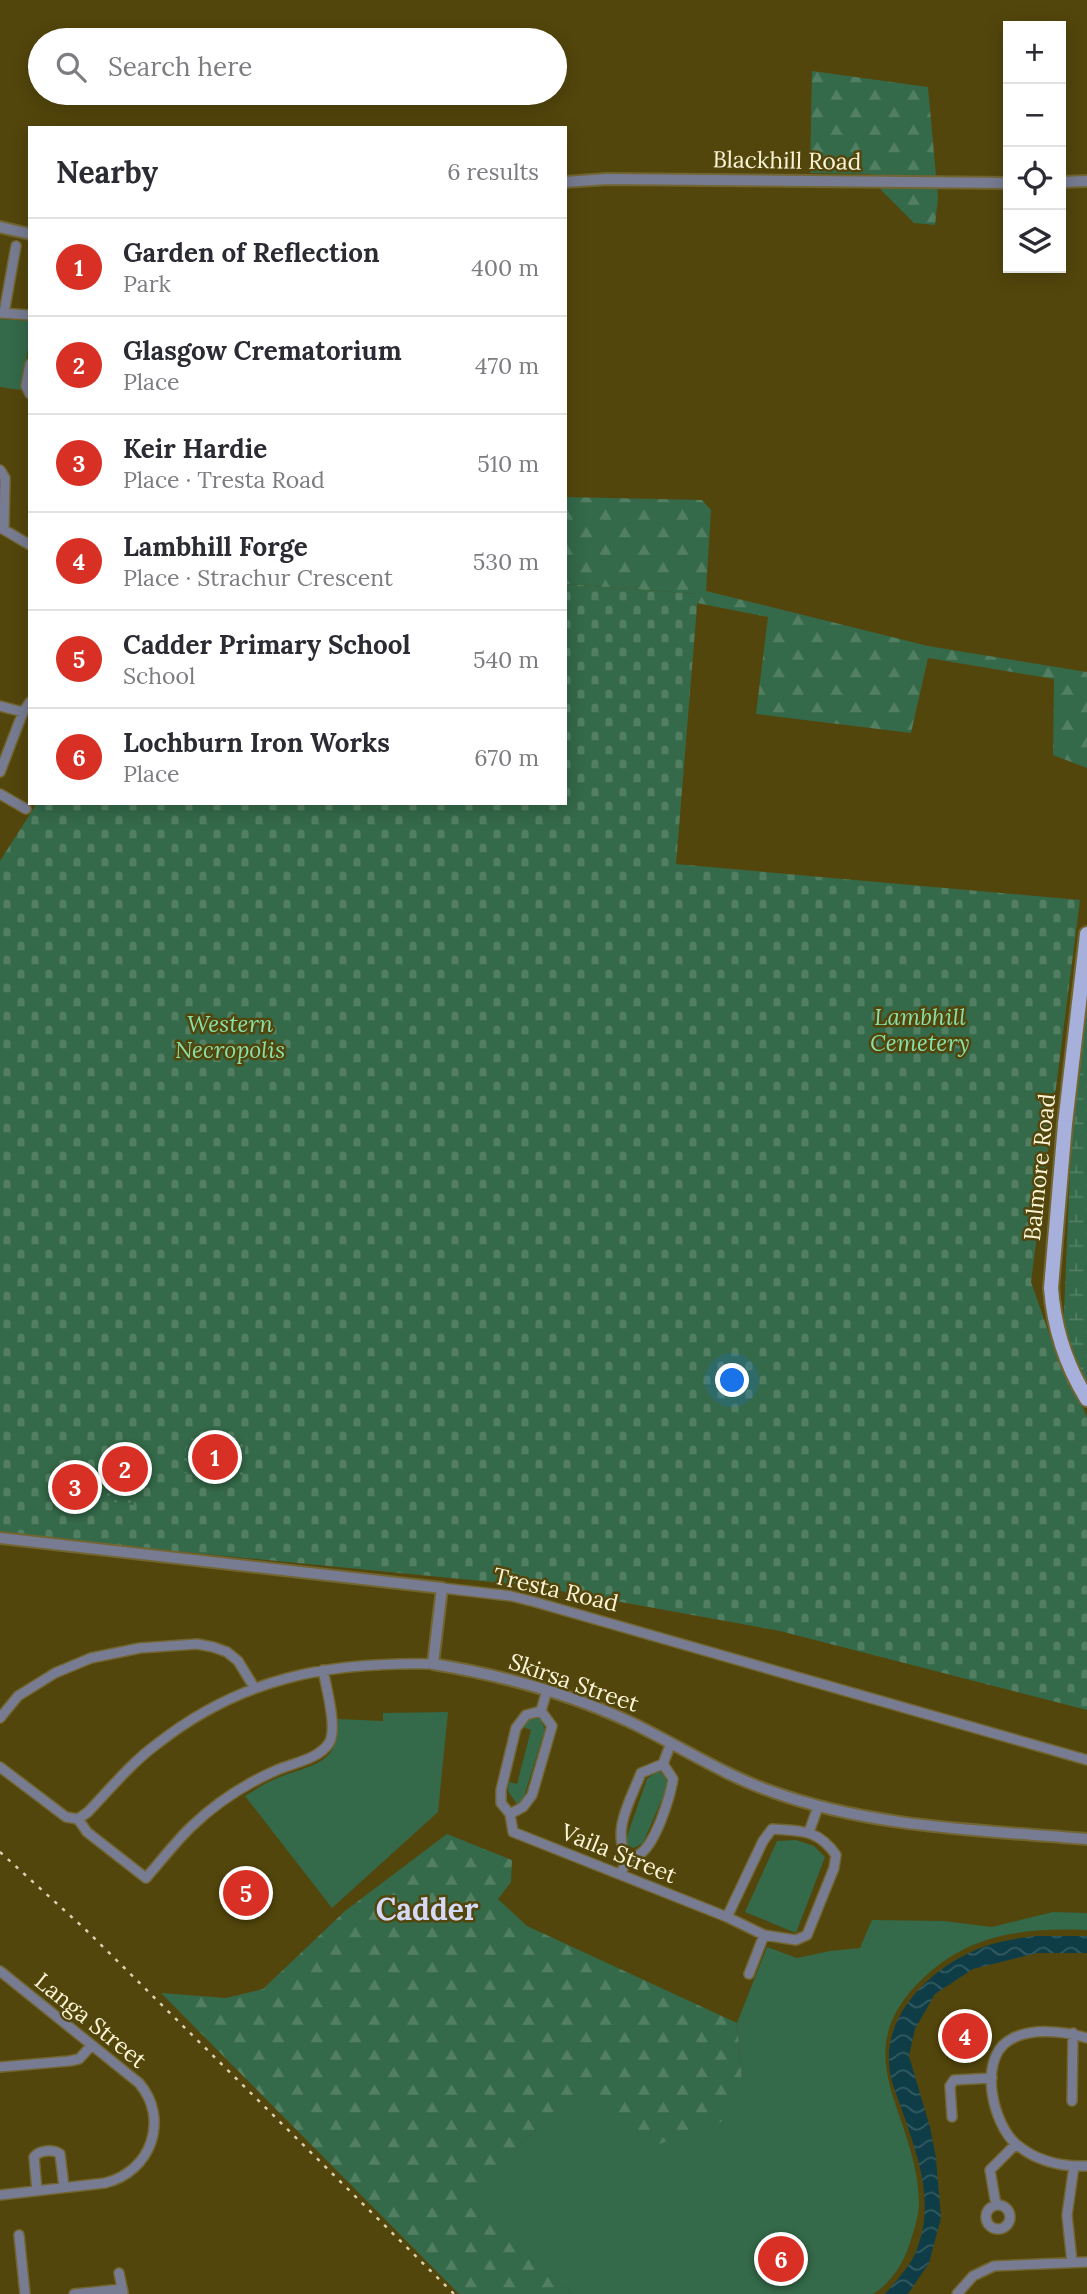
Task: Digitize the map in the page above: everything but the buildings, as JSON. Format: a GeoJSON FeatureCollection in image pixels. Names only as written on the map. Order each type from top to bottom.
{"type":"FeatureCollection","features":[{"type":"Feature","properties":{"kind":"main road","name":"Balmore Road"},"geometry":{"type":"LineString","coordinates":[[1087,934],[1065,1124],[1052,1288],[1053,1311],[1062,1347],[1087,1399]]}},
{"type":"Feature","properties":{"kind":"street","name":"Blackhill Road"},"geometry":{"type":"LineString","coordinates":[[567,182],[607,179],[1003,183]]}},
{"type":"Feature","properties":{"kind":"street"},"geometry":{"type":"LineString","coordinates":[[1066,182],[1087,181]]}},
{"type":"Feature","properties":{"kind":"street"},"geometry":{"type":"LineString","coordinates":[[0,227],[28,234]]}},
{"type":"Feature","properties":{"kind":"street"},"geometry":{"type":"LineString","coordinates":[[16,246],[2,313],[28,315]]}},
{"type":"Feature","properties":{"kind":"street"},"geometry":{"type":"LineString","coordinates":[[0,470],[5,478],[2,528],[28,544]]}},
{"type":"Feature","properties":{"kind":"street"},"geometry":{"type":"LineString","coordinates":[[0,772],[28,705]]}},
{"type":"Feature","properties":{"kind":"street"},"geometry":{"type":"LineString","coordinates":[[0,706],[23,712]]}},
{"type":"Feature","properties":{"kind":"street"},"geometry":{"type":"LineString","coordinates":[[0,794],[26,810]]}},
{"type":"Feature","properties":{"kind":"street","name":"Tresta Road"},"geometry":{"type":"LineString","coordinates":[[0,1538],[511,1596],[1087,1760]]}},
{"type":"Feature","properties":{"kind":"street"},"geometry":{"type":"LineString","coordinates":[[433,1664],[442,1588]]}},
{"type":"Feature","properties":{"kind":"street"},"geometry":{"type":"LineString","coordinates":[[0,1718],[18,1696],[55,1674],[91,1658],[140,1648],[197,1644],[227,1651],[238,1661],[254,1687]]}},
{"type":"Feature","properties":{"kind":"street","name":"Skirsa Street"},"geometry":{"type":"LineString","coordinates":[[78,1819],[157,1744],[209,1710],[254,1687],[323,1670],[384,1663],[433,1664],[547,1690],[598,1708],[759,1786],[818,1807],[927,1825],[1087,1839]]}},
{"type":"Feature","properties":{"kind":"street"},"geometry":{"type":"LineString","coordinates":[[0,1767],[66,1817],[78,1819],[87,1832],[146,1878],[192,1826],[234,1794],[276,1770],[323,1750],[329,1744],[332,1737],[332,1716],[323,1670]]}},
{"type":"Feature","properties":{"kind":"street"},"geometry":{"type":"LineString","coordinates":[[510,1814],[523,1807],[532,1795],[552,1726],[541,1712],[547,1690]]}},
{"type":"Feature","properties":{"kind":"street","name":"Vaila Street"},"geometry":{"type":"LineString","coordinates":[[541,1712],[526,1714],[516,1728],[500,1790],[501,1803],[510,1814],[513,1832],[727,1917],[764,1935],[796,1940],[807,1935],[834,1868],[836,1855],[827,1842],[809,1832]]}},
{"type":"Feature","properties":{"kind":"street"},"geometry":{"type":"LineString","coordinates":[[627,1858],[622,1850],[619,1833],[641,1773],[663,1764],[671,1743]]}},
{"type":"Feature","properties":{"kind":"street"},"geometry":{"type":"LineString","coordinates":[[627,1858],[639,1855],[649,1843],[670,1798],[673,1779],[663,1764]]}},
{"type":"Feature","properties":{"kind":"street"},"geometry":{"type":"LineString","coordinates":[[727,1917],[763,1841],[772,1829],[809,1832],[818,1807]]}},
{"type":"Feature","properties":{"kind":"street"},"geometry":{"type":"LineString","coordinates":[[621,1874],[627,1858]]}},
{"type":"Feature","properties":{"kind":"street"},"geometry":{"type":"LineString","coordinates":[[748,1974],[764,1935]]}},
{"type":"Feature","properties":{"kind":"street","name":"Langa Street"},"geometry":{"type":"LineString","coordinates":[[0,1971],[134,2079],[146,2092],[154,2112],[153,2138],[144,2157],[125,2175],[106,2183],[0,2194]]}},
{"type":"Feature","properties":{"kind":"street"},"geometry":{"type":"LineString","coordinates":[[1087,2038],[1073,2033],[1031,2032],[1009,2040],[996,2056],[991,2089],[1000,2120],[1016,2144],[1050,2163],[1087,2166]]}},
{"type":"Feature","properties":{"kind":"street"},"geometry":{"type":"LineString","coordinates":[[1072,2101],[1073,2033]]}},
{"type":"Feature","properties":{"kind":"street"},"geometry":{"type":"LineString","coordinates":[[0,2067],[79,2059],[92,2045]]}},
{"type":"Feature","properties":{"kind":"street"},"geometry":{"type":"LineString","coordinates":[[952,2117],[950,2087],[954,2080],[992,2078]]}},
{"type":"Feature","properties":{"kind":"street"},"geometry":{"type":"LineString","coordinates":[[996,2205],[990,2170],[1016,2144]]}},
{"type":"Feature","properties":{"kind":"street"},"geometry":{"type":"LineString","coordinates":[[37,2191],[34,2157],[43,2152],[55,2151],[60,2154],[64,2187]]}},
{"type":"Feature","properties":{"kind":"street"},"geometry":{"type":"LineString","coordinates":[[1072,2262],[1067,2215],[1073,2166]]}},
{"type":"Feature","properties":{"kind":"street"},"geometry":{"type":"LineString","coordinates":[[19,2235],[25,2294]]}},
{"type":"Feature","properties":{"kind":"street"},"geometry":{"type":"LineString","coordinates":[[957,2294],[973,2276],[994,2266],[1087,2262]]}},
{"type":"Feature","properties":{"kind":"street"},"geometry":{"type":"LineString","coordinates":[[74,2294],[122,2291],[119,2273]]}},
{"type":"Feature","properties":{"kind":"green space"},"geometry":{"type":"Polygon","coordinates":[[[812,71],[928,87],[938,198],[935,225],[914,223],[882,191],[871,174],[810,173],[812,71]]]}},
{"type":"Feature","properties":{"kind":"green space"},"geometry":{"type":"Polygon","coordinates":[[[0,319],[28,321],[28,349],[21,390],[0,387],[0,319]]]}},
{"type":"Feature","properties":{"kind":"green space"},"geometry":{"type":"Polygon","coordinates":[[[567,497],[702,500],[711,510],[706,591],[928,646],[1087,672],[1087,768],[1053,755],[1054,679],[928,658],[911,733],[756,714],[768,617],[697,603],[697,594],[567,584],[567,497]]]}},
{"type":"Feature","properties":{"kind":"green space"},"geometry":{"type":"Polygon","coordinates":[[[567,584],[698,594],[676,864],[1080,900],[1031,1282],[1057,1356],[1087,1416],[1087,1710],[780,1631],[533,1586],[0,1534],[0,861],[36,805],[567,805],[567,584]]]}},
{"type":"Feature","properties":{"kind":"green space"},"geometry":{"type":"Polygon","coordinates":[[[1087,993],[1087,1385],[1063,1336],[1072,1123],[1087,993]]]}},
{"type":"Feature","properties":{"kind":"green space"},"geometry":{"type":"Polygon","coordinates":[[[237,1436],[246,1442],[242,1479],[182,1473],[188,1438],[217,1441],[237,1436]]]}},
{"type":"Feature","properties":{"kind":"green space"},"geometry":{"type":"Polygon","coordinates":[[[97,1482],[136,1487],[134,1505],[105,1501],[105,1495],[96,1495],[97,1482]]]}},
{"type":"Feature","properties":{"kind":"green space"},"geometry":{"type":"Polygon","coordinates":[[[448,1712],[438,1812],[332,1908],[245,1796],[269,1782],[310,1767],[328,1756],[334,1747],[338,1719],[383,1721],[383,1713],[448,1712]]]}},
{"type":"Feature","properties":{"kind":"green space"},"geometry":{"type":"Polygon","coordinates":[[[530,1716],[539,1716],[545,1729],[523,1800],[517,1804],[508,1791],[509,1782],[517,1784],[531,1730],[523,1727],[530,1716]]]}},
{"type":"Feature","properties":{"kind":"green space"},"geometry":{"type":"Polygon","coordinates":[[[659,1770],[669,1783],[643,1843],[634,1848],[628,1846],[626,1839],[647,1779],[659,1770]]]}},
{"type":"Feature","properties":{"kind":"green space"},"geometry":{"type":"Polygon","coordinates":[[[447,1834],[512,1860],[511,1882],[498,1899],[527,1926],[737,2023],[742,2080],[726,2120],[659,2144],[620,2125],[580,2088],[517,2148],[470,2207],[572,2294],[459,2294],[161,1993],[226,1998],[263,1989],[345,1911],[447,1834]]]}},
{"type":"Feature","properties":{"kind":"green space"},"geometry":{"type":"Polygon","coordinates":[[[796,1840],[814,1846],[825,1857],[796,1933],[745,1912],[777,1841],[796,1840]]]}},
{"type":"Feature","properties":{"kind":"green space"},"geometry":{"type":"Polygon","coordinates":[[[1053,1912],[1087,1913],[1087,1930],[1045,1930],[1004,1935],[967,1948],[931,1971],[903,2001],[889,2028],[885,2055],[889,2082],[915,2168],[919,2207],[904,2258],[886,2284],[873,2294],[572,2294],[469,2207],[517,2148],[580,2087],[620,2125],[742,2080],[737,2023],[767,1947],[797,1958],[860,1948],[872,1920],[944,1921],[992,1927],[1053,1912]]]}},
{"type":"Feature","properties":{"kind":"water"},"geometry":{"type":"Polygon","coordinates":[[[1034,1936],[1087,1936],[1087,1953],[1037,1953],[973,1969],[935,1994],[915,2029],[909,2056],[930,2127],[936,2158],[941,2218],[929,2263],[908,2294],[885,2294],[914,2256],[921,2238],[925,2203],[920,2168],[889,2065],[890,2044],[896,2024],[920,1989],[954,1961],[992,1944],[1034,1936]]]}},
{"type":"Feature","properties":{"kind":"railway"},"geometry":{"type":"LineString","coordinates":[[0,1852],[86,1930],[454,2294]]}},
{"type":"Feature","properties":{"kind":"place","name":"Garden of Reflection"},"geometry":{"type":"Point","coordinates":[215,1457]}},
{"type":"Feature","properties":{"kind":"place","name":"Glasgow Crematorium"},"geometry":{"type":"Point","coordinates":[125,1469]}},
{"type":"Feature","properties":{"kind":"place","name":"Keir Hardie"},"geometry":{"type":"Point","coordinates":[75,1487]}},
{"type":"Feature","properties":{"kind":"place","name":"Cadder Primary School"},"geometry":{"type":"Point","coordinates":[246,1893]}},
{"type":"Feature","properties":{"kind":"place","name":"Lambhill Forge"},"geometry":{"type":"Point","coordinates":[965,2036]}},
{"type":"Feature","properties":{"kind":"place","name":"Lochburn Iron Works"},"geometry":{"type":"Point","coordinates":[781,2259]}},
{"type":"Feature","properties":{"kind":"district","name":"Cadder"},"geometry":{"type":"Point","coordinates":[427,1909]}},
{"type":"Feature","properties":{"kind":"park label","name":"Lambhill Cemetery"},"geometry":{"type":"Point","coordinates":[920,1029]}},
{"type":"Feature","properties":{"kind":"park label","name":"Western Necropolis"},"geometry":{"type":"Point","coordinates":[230,1036]}}]}
